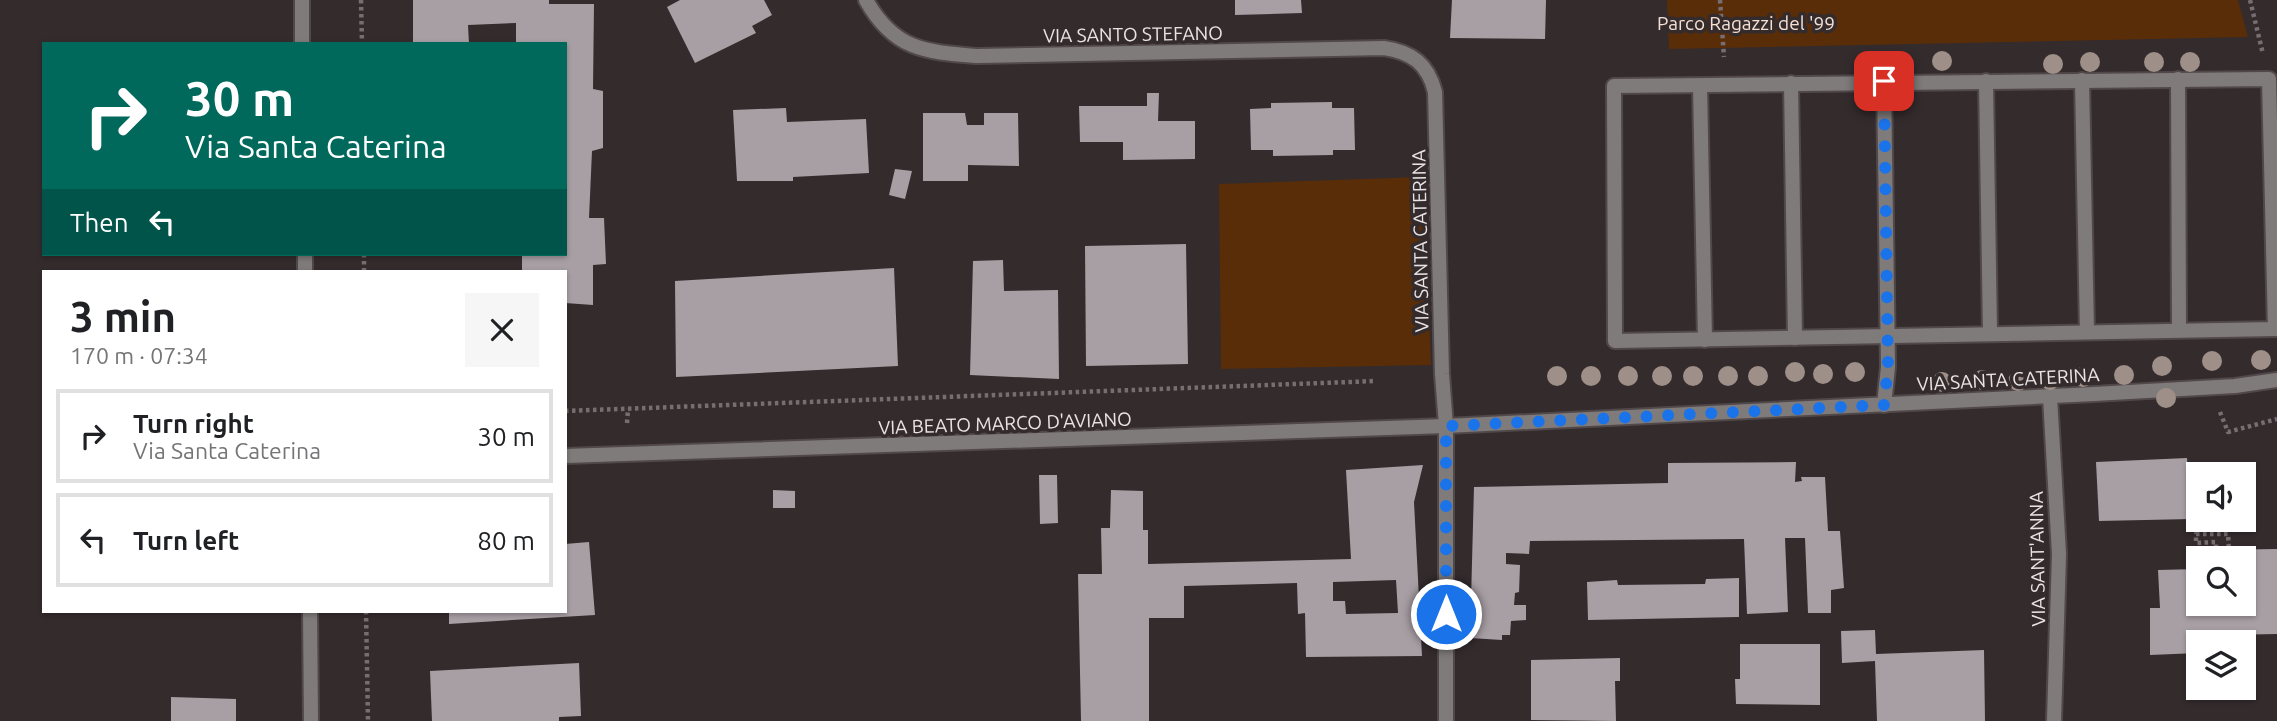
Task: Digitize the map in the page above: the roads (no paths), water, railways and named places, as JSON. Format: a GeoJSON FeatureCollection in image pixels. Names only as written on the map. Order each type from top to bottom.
{"type":"FeatureCollection","features":[{"type":"Feature","properties":{"kind":"street"},"geometry":{"type":"LineString","coordinates":[[302,0],[302,42]]}},
{"type":"Feature","properties":{"kind":"street","name":"VIA SANTO STEFANO"},"geometry":{"type":"LineString","coordinates":[[866,0],[875,16],[894,36],[927,52],[977,56],[1384,48],[1404,51],[1419,61]]}},
{"type":"Feature","properties":{"kind":"street","name":"VIA SANTA CATERINA"},"geometry":{"type":"LineString","coordinates":[[1419,61],[1430,73],[1435,92],[1442,374],[1446,426],[1446,721]]}},
{"type":"Feature","properties":{"kind":"street"},"geometry":{"type":"LineString","coordinates":[[2178,79],[2179,330]]}},
{"type":"Feature","properties":{"kind":"street"},"geometry":{"type":"LineString","coordinates":[[2178,79],[2269,79],[2275,329],[1615,341],[1614,86],[2178,79]]}},
{"type":"Feature","properties":{"kind":"street"},"geometry":{"type":"LineString","coordinates":[[2082,80],[2087,332]]}},
{"type":"Feature","properties":{"kind":"street"},"geometry":{"type":"LineString","coordinates":[[1884,81],[1887,336],[1884,405]]}},
{"type":"Feature","properties":{"kind":"street"},"geometry":{"type":"LineString","coordinates":[[1986,81],[1990,333]]}},
{"type":"Feature","properties":{"kind":"street"},"geometry":{"type":"LineString","coordinates":[[1791,83],[1795,338]]}},
{"type":"Feature","properties":{"kind":"street"},"geometry":{"type":"LineString","coordinates":[[1700,86],[1704,340]]}},
{"type":"Feature","properties":{"kind":"street","name":"VIA SANTA CATERINA"},"geometry":{"type":"LineString","coordinates":[[1446,426],[2050,397],[2235,386],[2277,380]]}},
{"type":"Feature","properties":{"kind":"street","name":"VIA SANT'ANNA"},"geometry":{"type":"LineString","coordinates":[[2050,397],[2059,554],[2054,721]]}},
{"type":"Feature","properties":{"kind":"street","name":"VIA BEATO MARCO D'AVIANO"},"geometry":{"type":"LineString","coordinates":[[567,456],[1446,426]]}},
{"type":"Feature","properties":{"kind":"street"},"geometry":{"type":"LineString","coordinates":[[310,613],[311,721]]}},
{"type":"Feature","properties":{"kind":"park label","name":"Parco Ragazzi del '99"},"geometry":{"type":"Point","coordinates":[1746,23]}}]}
